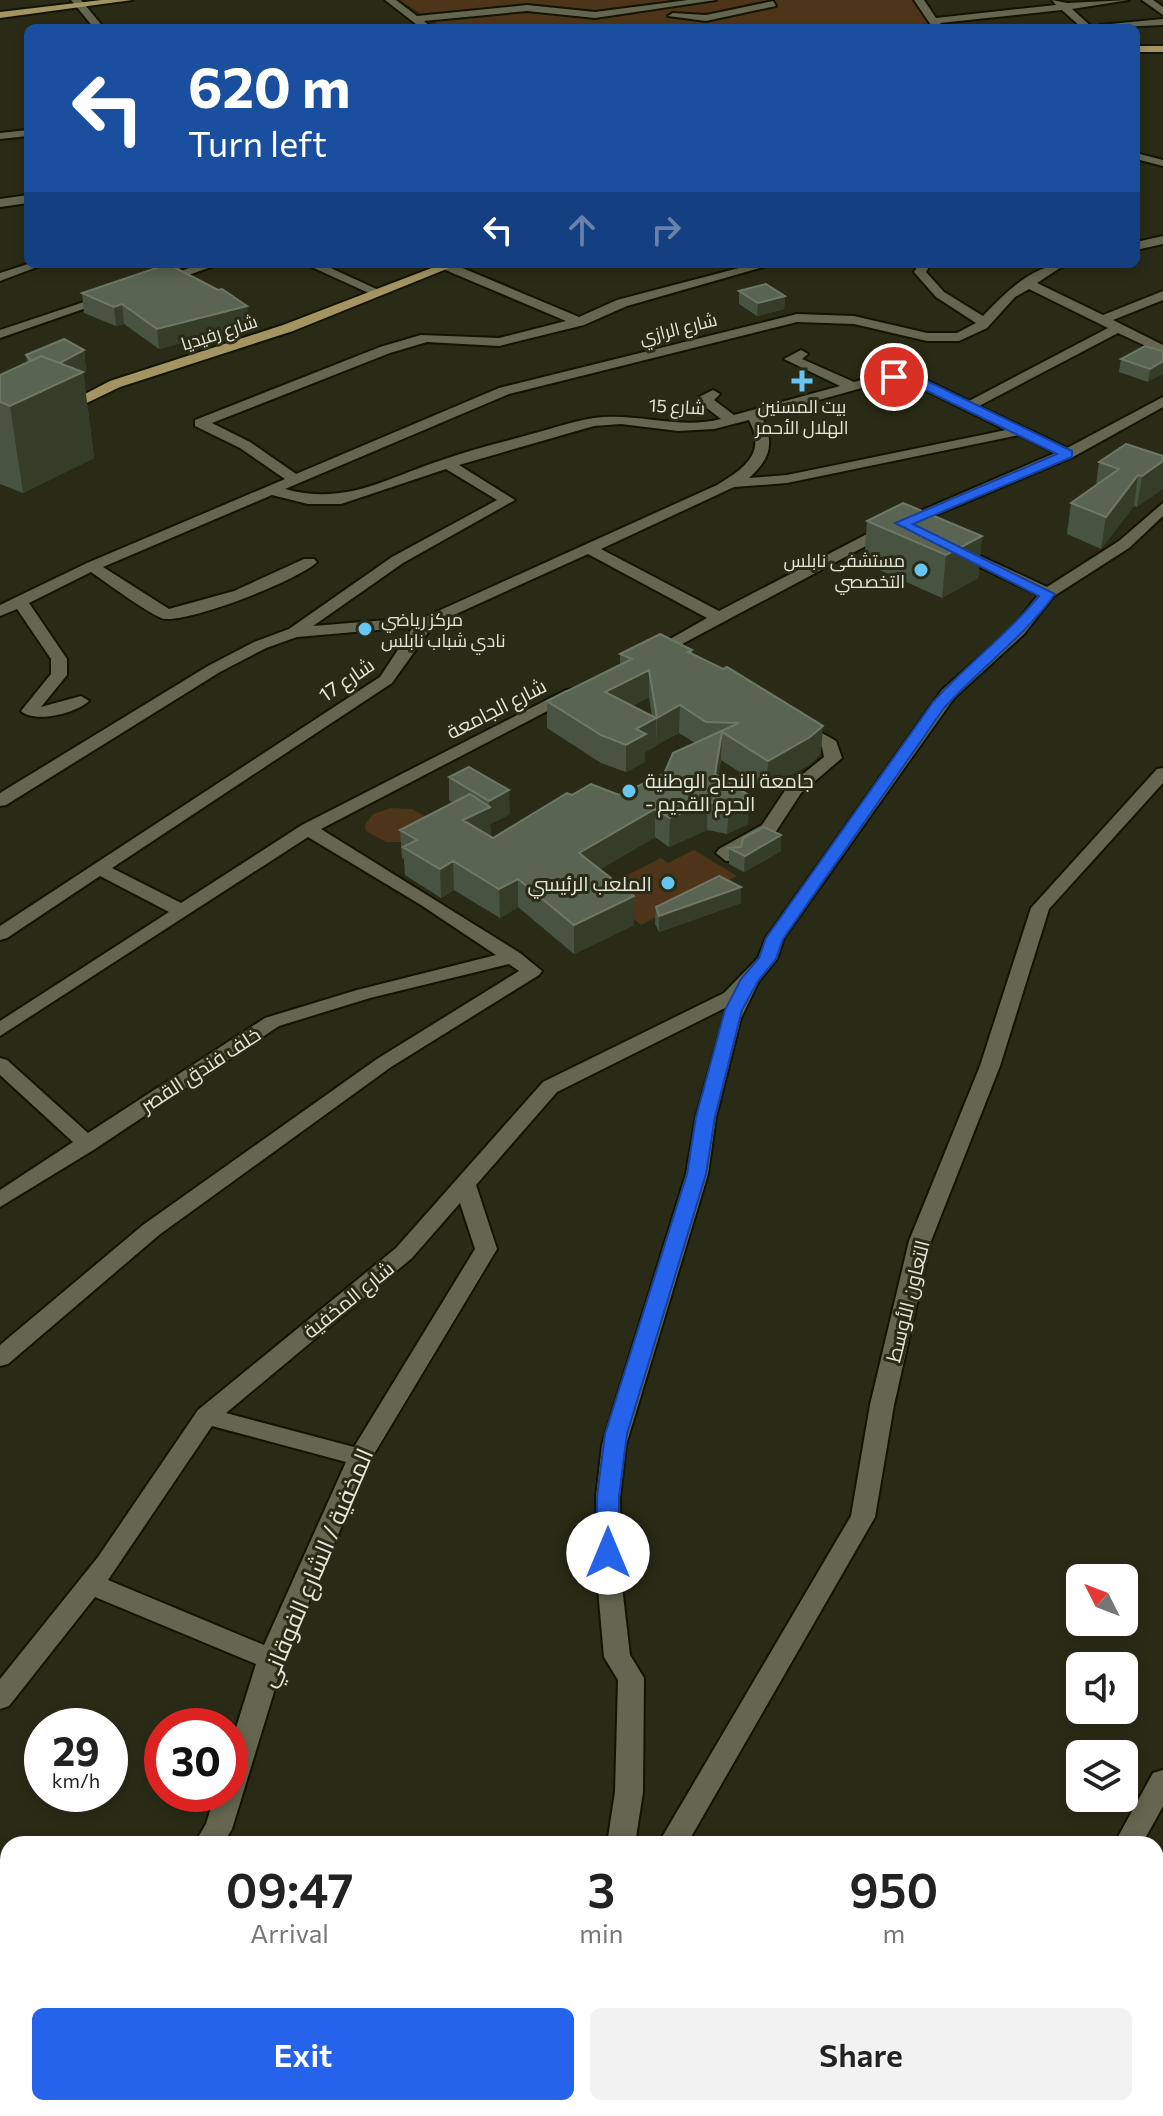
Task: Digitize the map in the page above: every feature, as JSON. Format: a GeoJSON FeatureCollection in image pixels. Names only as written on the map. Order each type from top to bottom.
{"type":"FeatureCollection","features":[{"type":"Feature","properties":{"kind":"main road"},"geometry":{"type":"LineString","coordinates":[[0,8],[127,0]]}},
{"type":"Feature","properties":{"kind":"main road"},"geometry":{"type":"LineString","coordinates":[[0,15],[76,2]]}},
{"type":"Feature","properties":{"kind":"main road"},"geometry":{"type":"LineString","coordinates":[[1140,49],[1163,49]]}},
{"type":"Feature","properties":{"kind":"main road","name":"شارع رفيديا"},"geometry":{"type":"LineString","coordinates":[[44,419],[115,384],[288,328],[442,268]]}},
{"type":"Feature","properties":{"kind":"street"},"geometry":{"type":"LineString","coordinates":[[390,0],[423,24]]}},
{"type":"Feature","properties":{"kind":"street"},"geometry":{"type":"LineString","coordinates":[[527,8],[537,0]]}},
{"type":"Feature","properties":{"kind":"street"},"geometry":{"type":"LineString","coordinates":[[617,14],[711,0]]}},
{"type":"Feature","properties":{"kind":"street"},"geometry":{"type":"LineString","coordinates":[[919,0],[936,24],[1060,3],[1124,0]]}},
{"type":"Feature","properties":{"kind":"street"},"geometry":{"type":"LineString","coordinates":[[1147,0],[1163,12]]}},
{"type":"Feature","properties":{"kind":"street"},"geometry":{"type":"LineString","coordinates":[[76,2],[95,24]]}},
{"type":"Feature","properties":{"kind":"street"},"geometry":{"type":"LineString","coordinates":[[1060,3],[1084,24]]}},
{"type":"Feature","properties":{"kind":"street"},"geometry":{"type":"LineString","coordinates":[[417,19],[527,8],[559,13],[706,18],[773,4]]}},
{"type":"Feature","properties":{"kind":"street"},"geometry":{"type":"LineString","coordinates":[[1140,24],[1163,22]]}},
{"type":"Feature","properties":{"kind":"street"},"geometry":{"type":"LineString","coordinates":[[0,136],[24,133]]}},
{"type":"Feature","properties":{"kind":"street"},"geometry":{"type":"LineString","coordinates":[[1140,157],[1163,163]]}},
{"type":"Feature","properties":{"kind":"street"},"geometry":{"type":"LineString","coordinates":[[1140,172],[1163,170]]}},
{"type":"Feature","properties":{"kind":"street"},"geometry":{"type":"LineString","coordinates":[[0,203],[24,200]]}},
{"type":"Feature","properties":{"kind":"street"},"geometry":{"type":"LineString","coordinates":[[1140,245],[1163,240]]}},
{"type":"Feature","properties":{"kind":"street"},"geometry":{"type":"LineString","coordinates":[[0,277],[27,268]]}},
{"type":"Feature","properties":{"kind":"street"},"geometry":{"type":"LineString","coordinates":[[149,285],[201,268]]}},
{"type":"Feature","properties":{"kind":"street"},"geometry":{"type":"LineString","coordinates":[[320,268],[377,292]]}},
{"type":"Feature","properties":{"kind":"street"},"geometry":{"type":"LineString","coordinates":[[457,268],[579,322]]}},
{"type":"Feature","properties":{"kind":"street"},"geometry":{"type":"LineString","coordinates":[[297,481],[245,445],[200,423],[385,350],[431,337],[492,343],[579,322],[622,303],[753,268]]}},
{"type":"Feature","properties":{"kind":"street"},"geometry":{"type":"LineString","coordinates":[[922,268],[920,272],[925,281],[956,307],[984,322]]}},
{"type":"Feature","properties":{"kind":"street","name":"شارع الرازي"},"geometry":{"type":"LineString","coordinates":[[0,611],[92,566],[504,391],[787,320],[854,320],[944,339],[971,333],[1011,294],[1054,268]]}},
{"type":"Feature","properties":{"kind":"street"},"geometry":{"type":"LineString","coordinates":[[1029,284],[1163,350]]}},
{"type":"Feature","properties":{"kind":"street"},"geometry":{"type":"LineString","coordinates":[[2,331],[122,294]]}},
{"type":"Feature","properties":{"kind":"street"},"geometry":{"type":"LineString","coordinates":[[1103,320],[1163,295]]}},
{"type":"Feature","properties":{"kind":"street"},"geometry":{"type":"LineString","coordinates":[[969,406],[1118,328]]}},
{"type":"Feature","properties":{"kind":"street"},"geometry":{"type":"LineString","coordinates":[[801,354],[791,359],[852,386]]}},
{"type":"Feature","properties":{"kind":"street","name":"شارع 15"},"geometry":{"type":"LineString","coordinates":[[274,491],[308,500],[333,501],[445,463],[602,421],[678,427],[733,421],[879,377],[902,378],[969,406],[1068,454]]}},
{"type":"Feature","properties":{"kind":"street"},"geometry":{"type":"LineString","coordinates":[[713,394],[706,397],[708,402],[733,421]]}},
{"type":"Feature","properties":{"kind":"street"},"geometry":{"type":"LineString","coordinates":[[638,661],[670,652],[716,616],[1068,454],[1163,401]]}},
{"type":"Feature","properties":{"kind":"street"},"geometry":{"type":"LineString","coordinates":[[295,632],[428,621],[730,483],[757,465],[763,449],[764,432],[753,415]]}},
{"type":"Feature","properties":{"kind":"street"},"geometry":{"type":"LineString","coordinates":[[730,483],[787,479],[1020,431]]}},
{"type":"Feature","properties":{"kind":"street"},"geometry":{"type":"LineString","coordinates":[[0,801],[225,662],[295,632],[323,609],[423,543],[508,500],[445,463]]}},
{"type":"Feature","properties":{"kind":"street"},"geometry":{"type":"LineString","coordinates":[[622,1836],[629,1792],[631,1678],[617,1657],[607,1528],[614,1445],[697,1174],[706,1117],[729,1025],[750,979],[767,959],[775,938],[809,894],[939,705],[968,672],[1016,633],[1048,594],[1118,550],[1153,521],[1163,507]]}},
{"type":"Feature","properties":{"kind":"street"},"geometry":{"type":"LineString","coordinates":[[941,543],[1048,594]]}},
{"type":"Feature","properties":{"kind":"street"},"geometry":{"type":"LineString","coordinates":[[590,549],[716,616]]}},
{"type":"Feature","properties":{"kind":"street"},"geometry":{"type":"LineString","coordinates":[[92,566],[166,614],[191,610],[259,588],[309,562]]}},
{"type":"Feature","properties":{"kind":"street"},"geometry":{"type":"LineString","coordinates":[[20,601],[59,659],[59,675],[29,711],[45,712],[81,701]]}},
{"type":"Feature","properties":{"kind":"street","name":"شارع 17"},"geometry":{"type":"LineString","coordinates":[[0,934],[386,680],[400,666],[417,631],[428,621]]}},
{"type":"Feature","properties":{"kind":"street","name":"شارع الجامعة"},"geometry":{"type":"LineString","coordinates":[[0,1030],[308,829],[585,687]]}},
{"type":"Feature","properties":{"kind":"street"},"geometry":{"type":"LineString","coordinates":[[732,857],[725,853],[769,829],[794,790],[833,758],[830,745],[788,719]]}},
{"type":"Feature","properties":{"kind":"street","name":"التعاون الأوسط"},"geometry":{"type":"LineString","coordinates":[[677,1836],[863,1517],[882,1405],[920,1241],[990,1066],[1040,908],[1163,773]]}},
{"type":"Feature","properties":{"kind":"street"},"geometry":{"type":"LineString","coordinates":[[0,1358],[151,1230],[384,1063],[532,971],[428,901],[308,829]]}},
{"type":"Feature","properties":{"kind":"street"},"geometry":{"type":"LineString","coordinates":[[100,869],[180,910]]}},
{"type":"Feature","properties":{"kind":"street","name":"خلف فندق القصر"},"geometry":{"type":"LineString","coordinates":[[0,1200],[272,1022],[364,994],[513,957]]}},
{"type":"Feature","properties":{"kind":"street","name":"شارع المخفية"},"geometry":{"type":"LineString","coordinates":[[0,1698],[91,1584],[206,1416],[404,1253],[550,1087],[731,997],[758,970]]}},
{"type":"Feature","properties":{"kind":"street"},"geometry":{"type":"LineString","coordinates":[[0,1064],[88,1144]]}},
{"type":"Feature","properties":{"kind":"street","name":"المخفية / الشارع الفوقاني"},"geometry":{"type":"LineString","coordinates":[[248,1732],[271,1659],[360,1457],[486,1249],[464,1182]]}},
{"type":"Feature","properties":{"kind":"street"},"geometry":{"type":"LineString","coordinates":[[206,1416],[360,1457]]}},
{"type":"Feature","properties":{"kind":"street"},"geometry":{"type":"LineString","coordinates":[[91,1584],[271,1659]]}},
{"type":"Feature","properties":{"kind":"street"},"geometry":{"type":"LineString","coordinates":[[1132,1836],[1163,1781]]}},
{"type":"Feature","properties":{"kind":"street","name":"المخفية / الشارع الفوقاني"},"geometry":{"type":"LineString","coordinates":[[213,1836],[223,1812]]}},
{"type":"Feature","properties":{"kind":"shaded area"},"geometry":{"type":"Polygon","coordinates":[[[399,0],[918,0],[935,24],[438,24],[399,0]]]}},
{"type":"Feature","properties":{"kind":"shaded area"},"geometry":{"type":"Polygon","coordinates":[[[391,808],[412,809],[426,817],[407,842],[386,842],[366,831],[365,825],[373,814],[391,808]]]}},
{"type":"Feature","properties":{"kind":"shaded area","name":"الملعب الرئيسي"},"geometry":{"type":"Polygon","coordinates":[[[694,850],[737,876],[641,925],[598,890],[661,858],[668,863],[694,850]]]}},
{"type":"Feature","properties":{"kind":"building"},"geometry":{"type":"Polygon","coordinates":[[[156,268],[176,268],[218,290],[222,289],[247,306],[157,329],[122,304],[114,307],[82,293],[156,268]]]}},
{"type":"Feature","properties":{"kind":"building"},"geometry":{"type":"Polygon","coordinates":[[[766,284],[785,296],[758,303],[739,291],[766,284]]]}},
{"type":"Feature","properties":{"kind":"building"},"geometry":{"type":"Polygon","coordinates":[[[64,339],[84,350],[60,363],[41,356],[31,361],[26,355],[64,339]]]}},
{"type":"Feature","properties":{"kind":"building"},"geometry":{"type":"Polygon","coordinates":[[[1145,346],[1163,351],[1163,361],[1150,369],[1121,359],[1145,346]]]}},
{"type":"Feature","properties":{"kind":"building"},"geometry":{"type":"Polygon","coordinates":[[[41,356],[83,372],[10,406],[0,402],[0,375],[41,356]]]}},
{"type":"Feature","properties":{"kind":"building"},"geometry":{"type":"Polygon","coordinates":[[[1126,444],[1163,456],[1163,461],[1142,476],[1138,475],[1106,517],[1071,503],[1119,469],[1099,462],[1126,444]]]}},
{"type":"Feature","properties":{"kind":"building"},"geometry":{"type":"Polygon","coordinates":[[[903,503],[982,536],[946,555],[867,521],[903,503]]]}},
{"type":"Feature","properties":{"kind":"building"},"geometry":{"type":"Polygon","coordinates":[[[660,634],[692,650],[688,652],[723,669],[727,667],[823,726],[768,761],[722,732],[715,774],[750,796],[729,806],[708,802],[670,818],[655,809],[579,853],[634,896],[574,925],[518,879],[499,889],[453,861],[440,869],[403,847],[417,840],[400,830],[470,794],[490,807],[463,820],[493,838],[567,793],[572,795],[591,784],[619,795],[664,774],[673,753],[739,723],[706,722],[680,705],[657,718],[649,670],[605,692],[656,718],[636,729],[646,734],[626,745],[601,735],[547,701],[632,659],[620,654],[660,634]]]}},
{"type":"Feature","properties":{"kind":"building"},"geometry":{"type":"Polygon","coordinates":[[[469,767],[509,790],[489,801],[449,777],[469,767]]]}},
{"type":"Feature","properties":{"kind":"building"},"geometry":{"type":"Polygon","coordinates":[[[764,827],[781,835],[745,856],[729,848],[741,847],[743,838],[764,827]]]}},
{"type":"Feature","properties":{"kind":"building"},"geometry":{"type":"Polygon","coordinates":[[[719,876],[741,887],[659,916],[656,907],[719,876]]]}},
{"type":"Feature","properties":{"kind":"place","name":"بيت المسنين الهلال الأحمر"},"geometry":{"type":"Point","coordinates":[802,381]}},
{"type":"Feature","properties":{"kind":"place","name":"مستشفى نابلس التخصصي"},"geometry":{"type":"Point","coordinates":[921,570]}},
{"type":"Feature","properties":{"kind":"place","name":"مركز رياضي نادي شباب نابلس"},"geometry":{"type":"Point","coordinates":[365,629]}},
{"type":"Feature","properties":{"kind":"place","name":"جامعة النجاح الوطنية - الحرم القديم"},"geometry":{"type":"Point","coordinates":[629,791]}},
{"type":"Feature","properties":{"kind":"place","name":"الملعب الرئيسي"},"geometry":{"type":"Point","coordinates":[668,883]}},
{"type":"Feature","properties":{"kind":"route"},"geometry":{"type":"LineString","coordinates":[[608,1553],[608,1497],[616,1434],[697,1174],[706,1117],[734,1010],[750,979],[767,959],[775,938],[809,894],[939,705],[968,672],[1016,633],[1048,594],[901,523],[1068,454],[921,383],[894,377]]}}]}
